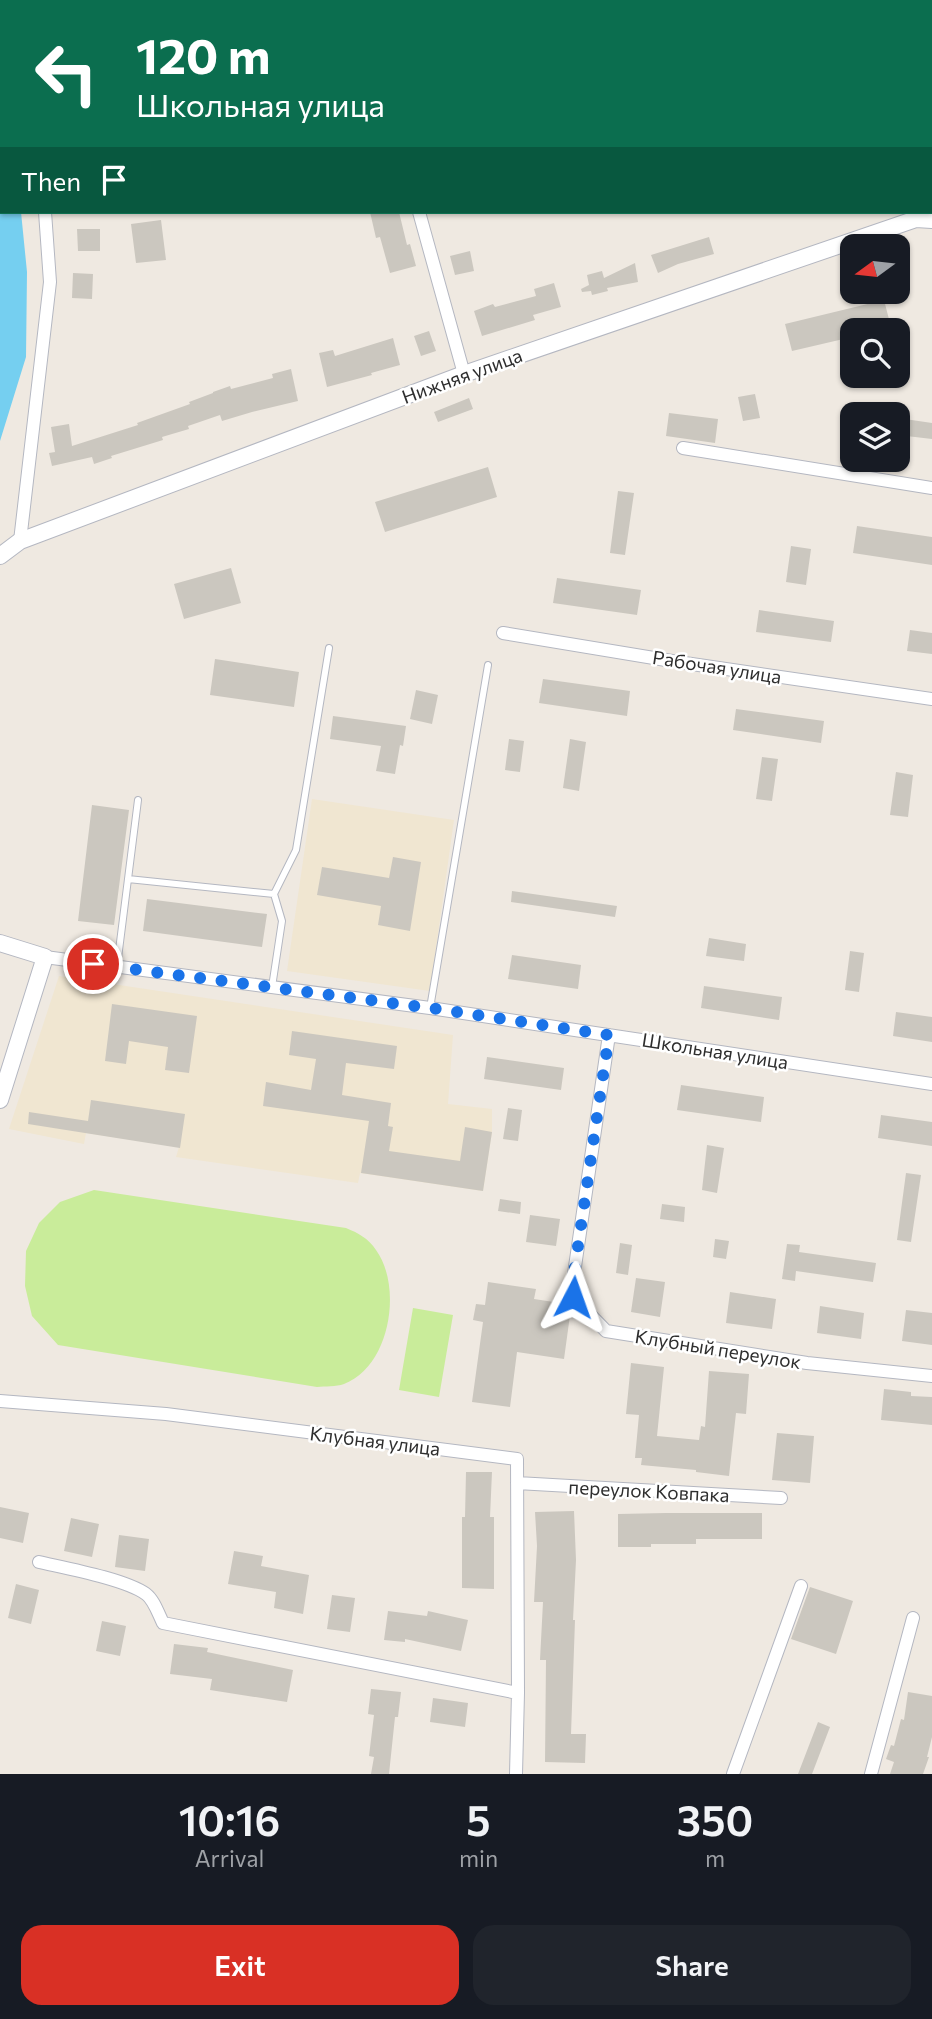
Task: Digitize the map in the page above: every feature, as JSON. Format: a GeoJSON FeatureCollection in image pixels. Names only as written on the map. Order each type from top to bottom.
{"type":"FeatureCollection","features":[{"type":"Feature","properties":{"kind":"street"},"geometry":{"type":"LineString","coordinates":[[20,541],[50,282],[45,214]]}},
{"type":"Feature","properties":{"kind":"street"},"geometry":{"type":"LineString","coordinates":[[420,214],[464,374]]}},
{"type":"Feature","properties":{"kind":"street","name":"Нижняя улица"},"geometry":{"type":"LineString","coordinates":[[0,556],[20,541],[464,374],[916,219],[932,220]]}},
{"type":"Feature","properties":{"kind":"street"},"geometry":{"type":"LineString","coordinates":[[683,448],[932,488]]}},
{"type":"Feature","properties":{"kind":"street","name":"Рабочая улица"},"geometry":{"type":"LineString","coordinates":[[503,633],[932,699]]}},
{"type":"Feature","properties":{"kind":"street","name":"Школьная улица"},"geometry":{"type":"LineString","coordinates":[[0,943],[45,957],[430,1008],[932,1084]]}},
{"type":"Feature","properties":{"kind":"street"},"geometry":{"type":"LineString","coordinates":[[0,1100],[45,957]]}},
{"type":"Feature","properties":{"kind":"street","name":"Клубный переулок"},"geometry":{"type":"LineString","coordinates":[[609,1035],[572,1287],[573,1297],[606,1331],[807,1363],[932,1376]]}},
{"type":"Feature","properties":{"kind":"street","name":"Клубная улица"},"geometry":{"type":"LineString","coordinates":[[0,1401],[166,1414],[517,1459],[516,1774]]}},
{"type":"Feature","properties":{"kind":"street","name":"переулок Ковпака"},"geometry":{"type":"LineString","coordinates":[[517,1483],[781,1499]]}},
{"type":"Feature","properties":{"kind":"street"},"geometry":{"type":"LineString","coordinates":[[39,1562],[134,1588],[147,1595],[163,1623],[518,1693]]}},
{"type":"Feature","properties":{"kind":"street"},"geometry":{"type":"LineString","coordinates":[[733,1774],[801,1586]]}},
{"type":"Feature","properties":{"kind":"street"},"geometry":{"type":"LineString","coordinates":[[871,1774],[913,1618]]}},
{"type":"Feature","properties":{"kind":"lane"},"geometry":{"type":"LineString","coordinates":[[272,988],[282,920],[274,894],[296,850],[329,648]]}},
{"type":"Feature","properties":{"kind":"lane"},"geometry":{"type":"LineString","coordinates":[[430,1008],[488,665]]}},
{"type":"Feature","properties":{"kind":"lane"},"geometry":{"type":"LineString","coordinates":[[117,967],[138,800]]}},
{"type":"Feature","properties":{"kind":"lane"},"geometry":{"type":"LineString","coordinates":[[128,879],[274,894]]}},
{"type":"Feature","properties":{"kind":"shaded area"},"geometry":{"type":"Polygon","coordinates":[[[312,799],[454,820],[430,991],[287,971],[312,799]]]}},
{"type":"Feature","properties":{"kind":"shaded area"},"geometry":{"type":"Polygon","coordinates":[[[59,976],[453,1035],[448,1104],[492,1109],[492,1132],[483,1191],[360,1173],[358,1183],[176,1157],[179,1147],[86,1133],[84,1144],[9,1129],[59,976]]]}},
{"type":"Feature","properties":{"kind":"green space"},"geometry":{"type":"Polygon","coordinates":[[[94,1190],[346,1228],[359,1234],[376,1250],[389,1284],[387,1324],[372,1361],[360,1375],[344,1384],[317,1387],[58,1345],[32,1316],[25,1286],[26,1251],[39,1223],[60,1202],[94,1190]]]}},
{"type":"Feature","properties":{"kind":"green space"},"geometry":{"type":"Polygon","coordinates":[[[413,1308],[453,1315],[439,1397],[399,1390],[413,1308]]]}},
{"type":"Feature","properties":{"kind":"water"},"geometry":{"type":"Polygon","coordinates":[[[0,214],[21,214],[27,272],[26,357],[0,441],[0,214]]]}},
{"type":"Feature","properties":{"kind":"building"},"geometry":{"type":"Polygon","coordinates":[[[370,214],[399,214],[407,245],[410,244],[416,266],[390,273],[380,237],[376,238],[370,214]]]}},
{"type":"Feature","properties":{"kind":"building"},"geometry":{"type":"Polygon","coordinates":[[[161,220],[166,260],[136,263],[131,224],[161,220]]]}},
{"type":"Feature","properties":{"kind":"building"},"geometry":{"type":"Polygon","coordinates":[[[77,229],[100,229],[100,251],[78,251],[77,229]]]}},
{"type":"Feature","properties":{"kind":"building"},"geometry":{"type":"Polygon","coordinates":[[[709,237],[714,254],[658,273],[651,255],[709,237]]]}},
{"type":"Feature","properties":{"kind":"building"},"geometry":{"type":"Polygon","coordinates":[[[470,251],[474,271],[455,275],[450,256],[470,251]]]}},
{"type":"Feature","properties":{"kind":"building"},"geometry":{"type":"Polygon","coordinates":[[[635,263],[638,282],[607,288],[608,291],[592,295],[591,291],[582,292],[581,289],[589,285],[587,275],[602,271],[604,278],[635,263]]]}},
{"type":"Feature","properties":{"kind":"building"},"geometry":{"type":"Polygon","coordinates":[[[73,273],[93,274],[92,299],[72,298],[73,273]]]}},
{"type":"Feature","properties":{"kind":"building"},"geometry":{"type":"Polygon","coordinates":[[[554,283],[561,307],[533,315],[535,320],[482,336],[474,311],[493,304],[495,307],[536,296],[534,289],[554,283]]]}},
{"type":"Feature","properties":{"kind":"building"},"geometry":{"type":"Polygon","coordinates":[[[868,304],[885,304],[889,318],[840,318],[840,340],[792,351],[785,324],[868,304]]]}},
{"type":"Feature","properties":{"kind":"building"},"geometry":{"type":"Polygon","coordinates":[[[429,331],[436,351],[421,356],[414,336],[429,331]]]}},
{"type":"Feature","properties":{"kind":"building"},"geometry":{"type":"Polygon","coordinates":[[[393,338],[400,365],[327,387],[319,353],[333,350],[335,356],[393,338]]]}},
{"type":"Feature","properties":{"kind":"building"},"geometry":{"type":"Polygon","coordinates":[[[291,369],[298,401],[222,421],[220,415],[162,437],[163,440],[94,464],[92,457],[52,466],[49,453],[55,452],[51,427],[69,424],[72,446],[138,425],[137,423],[230,386],[231,389],[273,378],[272,374],[291,369]]]}},
{"type":"Feature","properties":{"kind":"building"},"geometry":{"type":"Polygon","coordinates":[[[755,394],[760,418],[743,421],[738,397],[755,394]]]}},
{"type":"Feature","properties":{"kind":"building"},"geometry":{"type":"Polygon","coordinates":[[[469,398],[473,409],[438,422],[434,412],[469,398]]]}},
{"type":"Feature","properties":{"kind":"building"},"geometry":{"type":"Polygon","coordinates":[[[669,413],[718,419],[715,443],[666,436],[669,413]]]}},
{"type":"Feature","properties":{"kind":"building"},"geometry":{"type":"Polygon","coordinates":[[[910,420],[932,423],[932,439],[910,436],[910,420]]]}},
{"type":"Feature","properties":{"kind":"building"},"geometry":{"type":"Polygon","coordinates":[[[488,467],[497,497],[385,532],[375,502],[488,467]]]}},
{"type":"Feature","properties":{"kind":"building"},"geometry":{"type":"Polygon","coordinates":[[[618,491],[634,493],[625,555],[610,553],[618,491]]]}},
{"type":"Feature","properties":{"kind":"building"},"geometry":{"type":"Polygon","coordinates":[[[857,526],[932,537],[932,565],[853,553],[857,526]]]}},
{"type":"Feature","properties":{"kind":"building"},"geometry":{"type":"Polygon","coordinates":[[[791,546],[811,549],[806,585],[786,582],[791,546]]]}},
{"type":"Feature","properties":{"kind":"building"},"geometry":{"type":"Polygon","coordinates":[[[231,568],[241,603],[184,619],[174,584],[231,568]]]}},
{"type":"Feature","properties":{"kind":"building"},"geometry":{"type":"Polygon","coordinates":[[[557,578],[641,590],[637,615],[553,603],[557,578]]]}},
{"type":"Feature","properties":{"kind":"building"},"geometry":{"type":"Polygon","coordinates":[[[759,610],[834,621],[831,642],[756,632],[759,610]]]}},
{"type":"Feature","properties":{"kind":"building"},"geometry":{"type":"Polygon","coordinates":[[[910,630],[932,633],[932,654],[907,651],[910,630]]]}},
{"type":"Feature","properties":{"kind":"building"},"geometry":{"type":"Polygon","coordinates":[[[215,659],[299,672],[294,707],[210,695],[215,659]]]}},
{"type":"Feature","properties":{"kind":"building"},"geometry":{"type":"Polygon","coordinates":[[[543,679],[630,691],[627,716],[539,703],[543,679]]]}},
{"type":"Feature","properties":{"kind":"building"},"geometry":{"type":"Polygon","coordinates":[[[416,690],[438,695],[432,724],[410,719],[416,690]]]}},
{"type":"Feature","properties":{"kind":"building"},"geometry":{"type":"Polygon","coordinates":[[[736,709],[824,721],[821,743],[733,730],[736,709]]]}},
{"type":"Feature","properties":{"kind":"building"},"geometry":{"type":"Polygon","coordinates":[[[333,716],[406,726],[395,774],[376,771],[381,746],[330,739],[333,716]]]}},
{"type":"Feature","properties":{"kind":"building"},"geometry":{"type":"Polygon","coordinates":[[[509,739],[524,741],[520,772],[505,770],[509,739]]]}},
{"type":"Feature","properties":{"kind":"building"},"geometry":{"type":"Polygon","coordinates":[[[570,739],[586,742],[579,791],[563,788],[570,739]]]}},
{"type":"Feature","properties":{"kind":"building"},"geometry":{"type":"Polygon","coordinates":[[[762,757],[778,759],[772,801],[756,799],[762,757]]]}},
{"type":"Feature","properties":{"kind":"building"},"geometry":{"type":"Polygon","coordinates":[[[896,772],[913,775],[908,817],[890,815],[896,772]]]}},
{"type":"Feature","properties":{"kind":"building"},"geometry":{"type":"Polygon","coordinates":[[[92,805],[129,810],[114,925],[78,921],[92,805]]]}},
{"type":"Feature","properties":{"kind":"building"},"geometry":{"type":"Polygon","coordinates":[[[393,857],[421,862],[410,931],[378,925],[381,906],[317,895],[322,867],[389,878],[393,857]]]}},
{"type":"Feature","properties":{"kind":"building"},"geometry":{"type":"Polygon","coordinates":[[[512,891],[617,906],[615,917],[511,902],[512,891]]]}},
{"type":"Feature","properties":{"kind":"building"},"geometry":{"type":"Polygon","coordinates":[[[147,899],[267,914],[262,947],[143,931],[147,899]]]}},
{"type":"Feature","properties":{"kind":"building"},"geometry":{"type":"Polygon","coordinates":[[[709,938],[746,944],[744,961],[706,956],[709,938]]]}},
{"type":"Feature","properties":{"kind":"building"},"geometry":{"type":"Polygon","coordinates":[[[850,951],[864,953],[859,992],[845,990],[850,951]]]}},
{"type":"Feature","properties":{"kind":"building"},"geometry":{"type":"Polygon","coordinates":[[[512,955],[581,965],[578,989],[508,979],[512,955]]]}},
{"type":"Feature","properties":{"kind":"building"},"geometry":{"type":"Polygon","coordinates":[[[704,986],[782,997],[779,1020],[701,1008],[704,986]]]}},
{"type":"Feature","properties":{"kind":"building"},"geometry":{"type":"Polygon","coordinates":[[[112,1004],[197,1016],[189,1073],[165,1070],[168,1047],[129,1041],[126,1064],[105,1061],[112,1004]]]}},
{"type":"Feature","properties":{"kind":"building"},"geometry":{"type":"Polygon","coordinates":[[[896,1012],[932,1017],[932,1042],[893,1036],[896,1012]]]}},
{"type":"Feature","properties":{"kind":"building"},"geometry":{"type":"Polygon","coordinates":[[[292,1031],[397,1046],[394,1069],[346,1063],[342,1095],[391,1103],[388,1126],[393,1127],[389,1151],[460,1161],[465,1127],[492,1132],[483,1191],[361,1173],[369,1121],[263,1106],[266,1082],[311,1090],[316,1059],[289,1055],[292,1031]]]}},
{"type":"Feature","properties":{"kind":"building"},"geometry":{"type":"Polygon","coordinates":[[[487,1057],[564,1068],[561,1090],[484,1079],[487,1057]]]}},
{"type":"Feature","properties":{"kind":"building"},"geometry":{"type":"Polygon","coordinates":[[[681,1085],[764,1097],[761,1122],[677,1110],[681,1085]]]}},
{"type":"Feature","properties":{"kind":"building"},"geometry":{"type":"Polygon","coordinates":[[[91,1100],[185,1114],[180,1148],[28,1124],[29,1112],[88,1121],[91,1100]]]}},
{"type":"Feature","properties":{"kind":"building"},"geometry":{"type":"Polygon","coordinates":[[[508,1108],[522,1110],[518,1141],[503,1139],[508,1108]]]}},
{"type":"Feature","properties":{"kind":"building"},"geometry":{"type":"Polygon","coordinates":[[[881,1115],[932,1122],[932,1146],[878,1138],[881,1115]]]}},
{"type":"Feature","properties":{"kind":"building"},"geometry":{"type":"Polygon","coordinates":[[[707,1145],[724,1148],[717,1193],[702,1190],[707,1145]]]}},
{"type":"Feature","properties":{"kind":"building"},"geometry":{"type":"Polygon","coordinates":[[[906,1173],[921,1175],[911,1242],[897,1240],[906,1173]]]}},
{"type":"Feature","properties":{"kind":"building"},"geometry":{"type":"Polygon","coordinates":[[[500,1199],[521,1202],[520,1214],[498,1211],[500,1199]]]}},
{"type":"Feature","properties":{"kind":"building"},"geometry":{"type":"Polygon","coordinates":[[[662,1204],[685,1207],[684,1222],[660,1219],[662,1204]]]}},
{"type":"Feature","properties":{"kind":"building"},"geometry":{"type":"Polygon","coordinates":[[[530,1215],[560,1219],[556,1246],[526,1242],[530,1215]]]}},
{"type":"Feature","properties":{"kind":"building"},"geometry":{"type":"Polygon","coordinates":[[[715,1239],[729,1241],[726,1259],[713,1257],[715,1239]]]}},
{"type":"Feature","properties":{"kind":"building"},"geometry":{"type":"Polygon","coordinates":[[[620,1243],[632,1245],[628,1275],[616,1273],[620,1243]]]}},
{"type":"Feature","properties":{"kind":"building"},"geometry":{"type":"Polygon","coordinates":[[[787,1244],[800,1245],[799,1252],[876,1263],[873,1282],[796,1271],[795,1281],[782,1279],[787,1244]]]}},
{"type":"Feature","properties":{"kind":"building"},"geometry":{"type":"Polygon","coordinates":[[[636,1278],[665,1282],[660,1317],[631,1312],[636,1278]]]}},
{"type":"Feature","properties":{"kind":"building"},"geometry":{"type":"Polygon","coordinates":[[[488,1282],[536,1289],[534,1299],[567,1304],[571,1308],[564,1359],[517,1352],[510,1407],[472,1402],[483,1322],[473,1320],[476,1304],[485,1305],[488,1282]]]}},
{"type":"Feature","properties":{"kind":"building"},"geometry":{"type":"Polygon","coordinates":[[[730,1292],[776,1299],[772,1329],[726,1323],[730,1292]]]}},
{"type":"Feature","properties":{"kind":"building"},"geometry":{"type":"Polygon","coordinates":[[[820,1306],[864,1313],[861,1339],[817,1333],[820,1306]]]}},
{"type":"Feature","properties":{"kind":"building"},"geometry":{"type":"Polygon","coordinates":[[[906,1310],[932,1313],[932,1345],[902,1341],[906,1310]]]}},
{"type":"Feature","properties":{"kind":"building"},"geometry":{"type":"Polygon","coordinates":[[[631,1363],[664,1367],[657,1436],[699,1440],[701,1426],[705,1427],[709,1371],[749,1374],[746,1414],[736,1413],[729,1476],[641,1465],[642,1458],[635,1458],[639,1415],[626,1414],[631,1363]]]}},
{"type":"Feature","properties":{"kind":"building"},"geometry":{"type":"Polygon","coordinates":[[[884,1389],[911,1392],[911,1396],[932,1397],[932,1425],[881,1420],[884,1389]]]}},
{"type":"Feature","properties":{"kind":"building"},"geometry":{"type":"Polygon","coordinates":[[[777,1433],[814,1436],[810,1483],[772,1480],[777,1433]]]}},
{"type":"Feature","properties":{"kind":"building"},"geometry":{"type":"Polygon","coordinates":[[[466,1472],[492,1472],[490,1517],[494,1517],[494,1589],[462,1588],[462,1517],[465,1517],[466,1472]]]}},
{"type":"Feature","properties":{"kind":"building"},"geometry":{"type":"Polygon","coordinates":[[[0,1507],[29,1513],[23,1543],[0,1538],[0,1507]]]}},
{"type":"Feature","properties":{"kind":"building"},"geometry":{"type":"Polygon","coordinates":[[[574,1511],[576,1560],[571,1734],[586,1734],[585,1763],[545,1762],[546,1660],[540,1660],[543,1602],[534,1602],[537,1546],[535,1512],[574,1511]]]}},
{"type":"Feature","properties":{"kind":"building"},"geometry":{"type":"Polygon","coordinates":[[[762,1513],[762,1539],[696,1539],[696,1544],[618,1547],[618,1514],[762,1513]]]}},
{"type":"Feature","properties":{"kind":"building"},"geometry":{"type":"Polygon","coordinates":[[[71,1518],[99,1524],[92,1557],[64,1551],[71,1518]]]}},
{"type":"Feature","properties":{"kind":"building"},"geometry":{"type":"Polygon","coordinates":[[[119,1535],[149,1539],[145,1571],[115,1567],[119,1535]]]}},
{"type":"Feature","properties":{"kind":"building"},"geometry":{"type":"Polygon","coordinates":[[[234,1551],[263,1556],[261,1566],[309,1575],[303,1614],[274,1608],[276,1592],[228,1584],[234,1551]]]}},
{"type":"Feature","properties":{"kind":"building"},"geometry":{"type":"Polygon","coordinates":[[[16,1584],[39,1590],[31,1624],[8,1618],[16,1584]]]}},
{"type":"Feature","properties":{"kind":"building"},"geometry":{"type":"Polygon","coordinates":[[[810,1587],[853,1601],[836,1654],[791,1639],[810,1587]]]}},
{"type":"Feature","properties":{"kind":"building"},"geometry":{"type":"Polygon","coordinates":[[[332,1595],[355,1598],[350,1632],[327,1629],[332,1595]]]}},
{"type":"Feature","properties":{"kind":"building"},"geometry":{"type":"Polygon","coordinates":[[[388,1611],[427,1616],[428,1611],[468,1620],[461,1651],[405,1639],[405,1642],[384,1640],[388,1611]]]}},
{"type":"Feature","properties":{"kind":"building"},"geometry":{"type":"Polygon","coordinates":[[[102,1621],[126,1626],[120,1656],[96,1651],[102,1621]]]}},
{"type":"Feature","properties":{"kind":"building"},"geometry":{"type":"Polygon","coordinates":[[[174,1644],[208,1648],[207,1652],[293,1670],[287,1702],[210,1690],[212,1679],[170,1674],[174,1644]]]}},
{"type":"Feature","properties":{"kind":"building"},"geometry":{"type":"Polygon","coordinates":[[[371,1689],[401,1692],[398,1717],[395,1717],[389,1774],[371,1774],[374,1757],[369,1756],[374,1715],[368,1714],[371,1689]]]}},
{"type":"Feature","properties":{"kind":"building"},"geometry":{"type":"Polygon","coordinates":[[[908,1692],[932,1696],[929,1757],[923,1774],[890,1774],[894,1762],[886,1759],[891,1745],[894,1746],[901,1719],[904,1720],[908,1692]]]}},
{"type":"Feature","properties":{"kind":"building"},"geometry":{"type":"Polygon","coordinates":[[[433,1698],[468,1703],[465,1727],[430,1722],[433,1698]]]}},
{"type":"Feature","properties":{"kind":"building"},"geometry":{"type":"Polygon","coordinates":[[[818,1722],[830,1727],[812,1774],[798,1774],[818,1722]]]}},
{"type":"Feature","properties":{"kind":"route"},"geometry":{"type":"LineString","coordinates":[[93,964],[430,1008],[609,1035],[572,1287],[573,1297]]}}]}
